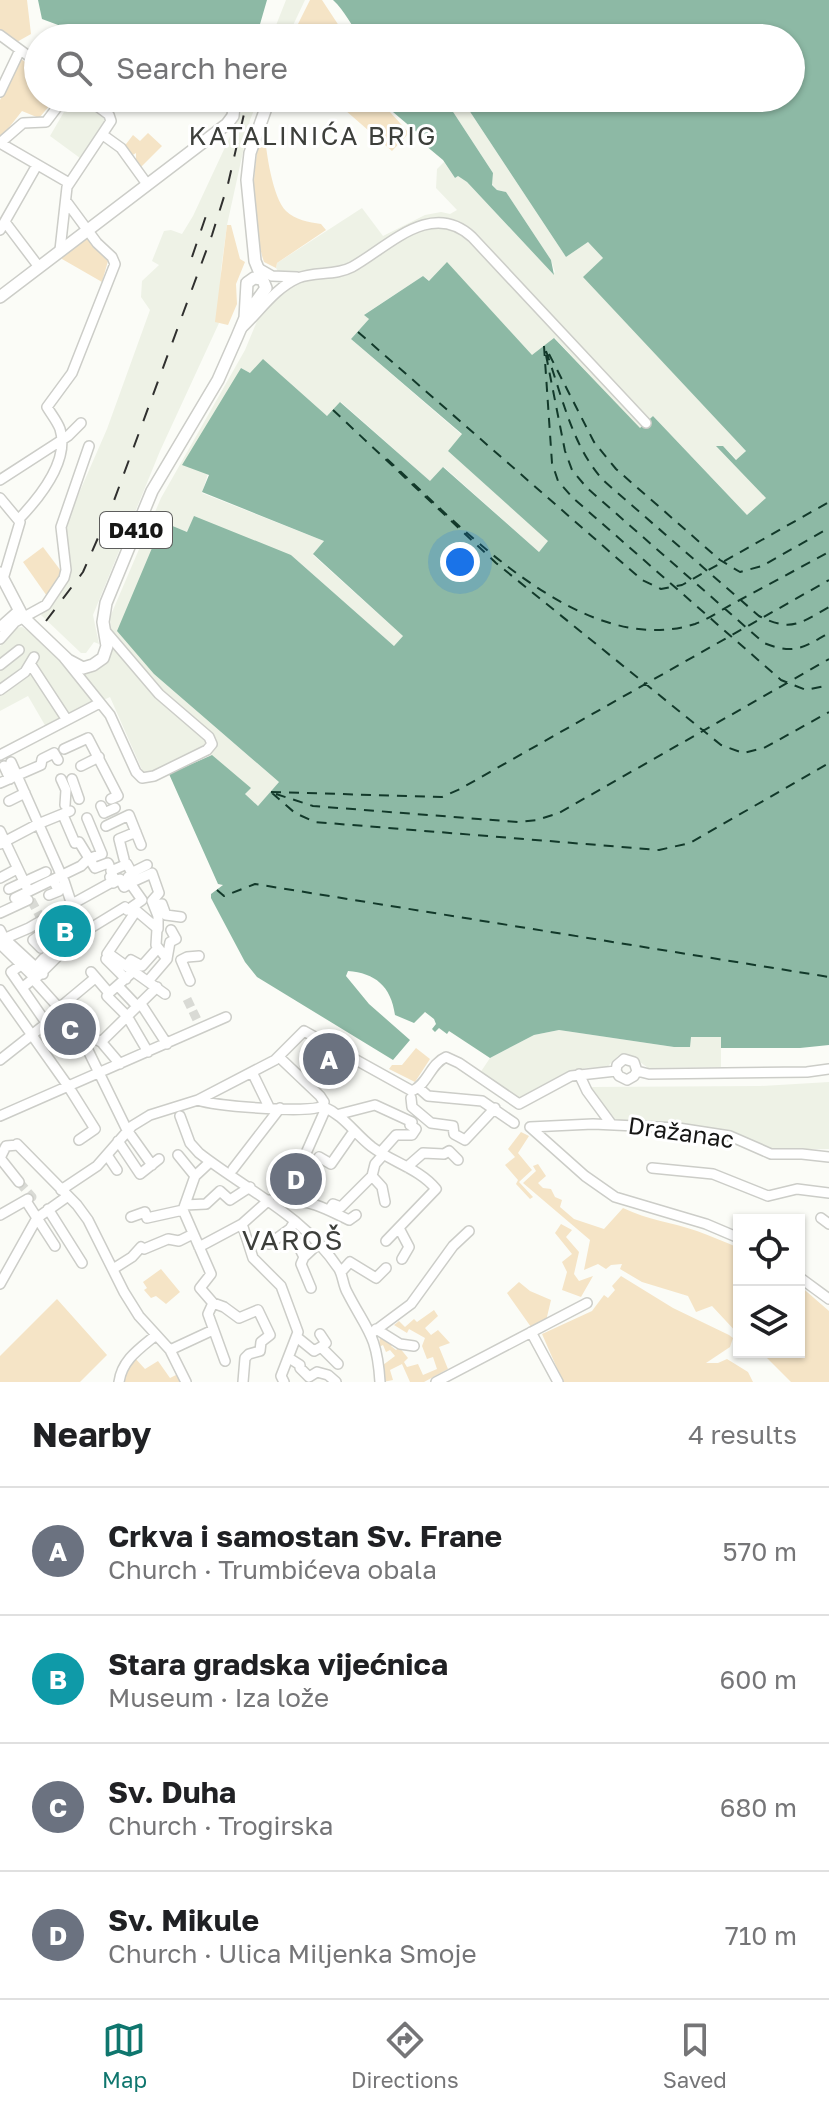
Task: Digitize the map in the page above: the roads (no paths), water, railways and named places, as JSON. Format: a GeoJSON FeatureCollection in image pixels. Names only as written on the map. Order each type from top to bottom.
{"type":"FeatureCollection","features":[{"type":"Feature","properties":{"kind":"main road"},"geometry":{"type":"LineString","coordinates":[[0,297],[227,124],[233,112]]}},
{"type":"Feature","properties":{"kind":"main road"},"geometry":{"type":"LineString","coordinates":[[262,279],[255,264],[247,180],[250,153],[265,112]]}},
{"type":"Feature","properties":{"kind":"main road","name":"D410"},"geometry":{"type":"LineString","coordinates":[[64,656],[80,667],[90,667],[104,655],[107,646],[103,626],[106,603],[146,505],[218,380],[245,318],[265,293],[266,286],[262,279],[254,278],[247,283],[245,318]]}},
{"type":"Feature","properties":{"kind":"main road"},"geometry":{"type":"LineString","coordinates":[[1,576],[21,614],[64,656]]}},
{"type":"Feature","properties":{"kind":"street"},"geometry":{"type":"LineString","coordinates":[[0,35],[24,53]]}},
{"type":"Feature","properties":{"kind":"street"},"geometry":{"type":"LineString","coordinates":[[0,92],[20,50]]}},
{"type":"Feature","properties":{"kind":"street"},"geometry":{"type":"LineString","coordinates":[[54,112],[46,122],[23,123],[0,143],[69,183]]}},
{"type":"Feature","properties":{"kind":"street"},"geometry":{"type":"LineString","coordinates":[[60,250],[65,191],[111,124],[105,112]]}},
{"type":"Feature","properties":{"kind":"street"},"geometry":{"type":"LineString","coordinates":[[103,135],[121,148],[147,184]]}},
{"type":"Feature","properties":{"kind":"street"},"geometry":{"type":"LineString","coordinates":[[37,165],[3,226],[39,267]]}},
{"type":"Feature","properties":{"kind":"street"},"geometry":{"type":"LineString","coordinates":[[1,576],[18,532],[19,519],[32,506],[61,455],[62,440],[57,423],[47,407],[72,373],[114,268],[114,260],[66,201]]}},
{"type":"Feature","properties":{"kind":"street"},"geometry":{"type":"LineString","coordinates":[[255,264],[272,276],[300,277],[347,269],[399,235],[421,225],[453,224],[472,237],[646,423]]}},
{"type":"Feature","properties":{"kind":"street"},"geometry":{"type":"LineString","coordinates":[[240,330],[281,288],[300,277]]}},
{"type":"Feature","properties":{"kind":"street"},"geometry":{"type":"LineString","coordinates":[[0,480],[62,440],[81,423]]}},
{"type":"Feature","properties":{"kind":"street"},"geometry":{"type":"LineString","coordinates":[[0,627],[21,614],[32,615],[48,603],[64,578],[66,570],[61,527],[89,446]]}},
{"type":"Feature","properties":{"kind":"street"},"geometry":{"type":"LineString","coordinates":[[0,498],[19,519]]}},
{"type":"Feature","properties":{"kind":"street"},"geometry":{"type":"LineString","coordinates":[[0,639],[21,614]]}},
{"type":"Feature","properties":{"kind":"street"},"geometry":{"type":"LineString","coordinates":[[64,656],[110,715],[140,776],[147,778],[210,747],[211,742],[159,694],[113,643],[103,626]]}},
{"type":"Feature","properties":{"kind":"street"},"geometry":{"type":"LineString","coordinates":[[0,665],[19,650]]}},
{"type":"Feature","properties":{"kind":"street"},"geometry":{"type":"LineString","coordinates":[[0,690],[32,661],[67,720]]}},
{"type":"Feature","properties":{"kind":"street"},"geometry":{"type":"LineString","coordinates":[[96,705],[4,758],[9,779],[25,793],[58,878],[73,902],[120,879],[124,887],[147,865]]}},
{"type":"Feature","properties":{"kind":"street"},"geometry":{"type":"LineString","coordinates":[[69,746],[88,738],[118,796],[108,805],[121,819]]}},
{"type":"Feature","properties":{"kind":"street"},"geometry":{"type":"LineString","coordinates":[[9,779],[41,765],[42,759],[54,753],[58,760]]}},
{"type":"Feature","properties":{"kind":"street"},"geometry":{"type":"LineString","coordinates":[[81,766],[99,757]]}},
{"type":"Feature","properties":{"kind":"street"},"geometry":{"type":"LineString","coordinates":[[79,799],[68,777],[66,813],[75,843],[79,842],[95,868],[109,865]]}},
{"type":"Feature","properties":{"kind":"street"},"geometry":{"type":"LineString","coordinates":[[9,801],[25,793]]}},
{"type":"Feature","properties":{"kind":"street"},"geometry":{"type":"LineString","coordinates":[[2,843],[66,813]]}},
{"type":"Feature","properties":{"kind":"street"},"geometry":{"type":"LineString","coordinates":[[106,826],[129,815],[141,845]]}},
{"type":"Feature","properties":{"kind":"street"},"geometry":{"type":"LineString","coordinates":[[87,818],[91,860]]}},
{"type":"Feature","properties":{"kind":"street"},"geometry":{"type":"LineString","coordinates":[[2,826],[2,843],[17,869],[23,892]]}},
{"type":"Feature","properties":{"kind":"street"},"geometry":{"type":"LineString","coordinates":[[124,859],[119,839],[136,832]]}},
{"type":"Feature","properties":{"kind":"street"},"geometry":{"type":"LineString","coordinates":[[0,913],[23,892],[91,860]]}},
{"type":"Feature","properties":{"kind":"street"},"geometry":{"type":"LineString","coordinates":[[89,929],[142,900],[131,880],[127,864],[111,871],[112,882]]}},
{"type":"Feature","properties":{"kind":"street"},"geometry":{"type":"LineString","coordinates":[[0,878],[17,869]]}},
{"type":"Feature","properties":{"kind":"street"},"geometry":{"type":"LineString","coordinates":[[131,880],[164,870]]}},
{"type":"Feature","properties":{"kind":"street"},"geometry":{"type":"LineString","coordinates":[[153,875],[164,892],[153,897],[158,948],[167,959]]}},
{"type":"Feature","properties":{"kind":"street"},"geometry":{"type":"LineString","coordinates":[[49,895],[59,891],[58,878]]}},
{"type":"Feature","properties":{"kind":"street"},"geometry":{"type":"LineString","coordinates":[[102,1043],[157,987],[170,942],[176,939],[162,904],[155,905]]}},
{"type":"Feature","properties":{"kind":"street"},"geometry":{"type":"LineString","coordinates":[[131,908],[158,928],[171,930]]}},
{"type":"Feature","properties":{"kind":"street"},"geometry":{"type":"LineString","coordinates":[[107,955],[131,908]]}},
{"type":"Feature","properties":{"kind":"street"},"geometry":{"type":"LineString","coordinates":[[1,938],[29,928],[55,913]]}},
{"type":"Feature","properties":{"kind":"street"},"geometry":{"type":"LineString","coordinates":[[166,915],[181,917]]}},
{"type":"Feature","properties":{"kind":"street"},"geometry":{"type":"LineString","coordinates":[[29,928],[36,938],[48,929],[55,945]]}},
{"type":"Feature","properties":{"kind":"street"},"geometry":{"type":"LineString","coordinates":[[1,938],[21,965],[37,975]]}},
{"type":"Feature","properties":{"kind":"street"},"geometry":{"type":"LineString","coordinates":[[1,938],[37,975],[61,1011],[82,1032],[102,1043],[120,1064]]}},
{"type":"Feature","properties":{"kind":"street"},"geometry":{"type":"LineString","coordinates":[[22,988],[37,975],[55,945]]}},
{"type":"Feature","properties":{"kind":"street"},"geometry":{"type":"LineString","coordinates":[[37,975],[55,945]]}},
{"type":"Feature","properties":{"kind":"street"},"geometry":{"type":"LineString","coordinates":[[109,993],[122,983],[131,968],[131,960],[142,966],[158,948]]}},
{"type":"Feature","properties":{"kind":"street"},"geometry":{"type":"LineString","coordinates":[[107,955],[157,987]]}},
{"type":"Feature","properties":{"kind":"street"},"geometry":{"type":"LineString","coordinates":[[107,955],[122,983],[167,1044]]}},
{"type":"Feature","properties":{"kind":"street"},"geometry":{"type":"LineString","coordinates":[[190,981],[181,960],[199,956]]}},
{"type":"Feature","properties":{"kind":"street"},"geometry":{"type":"LineString","coordinates":[[21,965],[11,972],[47,1024]]}},
{"type":"Feature","properties":{"kind":"street"},"geometry":{"type":"LineString","coordinates":[[0,1060],[47,1024],[93,975],[109,993],[107,996],[127,1016],[150,1052]]}},
{"type":"Feature","properties":{"kind":"street"},"geometry":{"type":"LineString","coordinates":[[0,990],[95,1129],[79,1140]]}},
{"type":"Feature","properties":{"kind":"street"},"geometry":{"type":"LineString","coordinates":[[18,1016],[35,1006]]}},
{"type":"Feature","properties":{"kind":"street"},"geometry":{"type":"LineString","coordinates":[[1,1113],[226,1017]]}},
{"type":"Feature","properties":{"kind":"street"},"geometry":{"type":"LineString","coordinates":[[62,1046],[82,1032]]}},
{"type":"Feature","properties":{"kind":"street"},"geometry":{"type":"LineString","coordinates":[[82,1032],[82,1038],[127,1130],[155,1162],[140,1174],[118,1141]]}},
{"type":"Feature","properties":{"kind":"street"},"geometry":{"type":"LineString","coordinates":[[0,1284],[37,1218],[97,1166],[127,1130],[150,1115],[198,1100],[279,1057],[302,1032],[311,1034],[408,1091],[419,1088],[437,1061],[446,1057],[519,1104],[579,1074],[616,1071]]}},
{"type":"Feature","properties":{"kind":"street"},"geometry":{"type":"LineString","coordinates":[[279,1057],[324,1102],[303,1160],[313,1166],[317,1173],[305,1183],[302,1181],[289,1199]]}},
{"type":"Feature","properties":{"kind":"street"},"geometry":{"type":"LineString","coordinates":[[616,1071],[619,1062],[624,1059],[634,1062],[637,1071]]}},
{"type":"Feature","properties":{"kind":"street"},"geometry":{"type":"LineString","coordinates":[[637,1071],[649,1074],[761,1073],[829,1069]]}},
{"type":"Feature","properties":{"kind":"street"},"geometry":{"type":"LineString","coordinates":[[616,1071],[627,1080],[637,1071]]}},
{"type":"Feature","properties":{"kind":"street"},"geometry":{"type":"LineString","coordinates":[[252,1072],[274,1108]]}},
{"type":"Feature","properties":{"kind":"street"},"geometry":{"type":"LineString","coordinates":[[579,1074],[587,1091],[612,1125]]}},
{"type":"Feature","properties":{"kind":"street"},"geometry":{"type":"LineString","coordinates":[[419,1088],[428,1096],[482,1101],[514,1123]]}},
{"type":"Feature","properties":{"kind":"street"},"geometry":{"type":"LineString","coordinates":[[411,1098],[412,1107],[431,1123],[453,1126],[454,1134],[465,1140],[495,1108]]}},
{"type":"Feature","properties":{"kind":"street"},"geometry":{"type":"LineString","coordinates":[[198,1100],[220,1105],[316,1110],[324,1107],[340,1114],[354,1131],[382,1154],[428,1180],[436,1189],[386,1241]]}},
{"type":"Feature","properties":{"kind":"street"},"geometry":{"type":"LineString","coordinates":[[329,1210],[333,1204],[341,1207],[372,1176],[375,1164],[396,1135],[412,1135],[416,1129],[410,1125],[412,1122],[380,1106],[340,1114]]}},
{"type":"Feature","properties":{"kind":"street"},"geometry":{"type":"LineString","coordinates":[[233,1169],[274,1108]]}},
{"type":"Feature","properties":{"kind":"street"},"geometry":{"type":"LineString","coordinates":[[180,1116],[190,1143],[210,1162],[274,1203],[293,1225],[319,1243],[341,1272],[351,1298],[374,1331],[380,1382]]}},
{"type":"Feature","properties":{"kind":"street","name":"Dražanac"},"geometry":{"type":"LineString","coordinates":[[733,1235],[706,1224],[615,1197],[565,1159],[530,1127],[612,1125],[678,1128],[730,1136],[771,1154],[829,1157]]}},
{"type":"Feature","properties":{"kind":"street"},"geometry":{"type":"LineString","coordinates":[[331,1164],[354,1131]]}},
{"type":"Feature","properties":{"kind":"street"},"geometry":{"type":"LineString","coordinates":[[190,1143],[174,1157],[195,1176]]}},
{"type":"Feature","properties":{"kind":"street"},"geometry":{"type":"LineString","coordinates":[[19,1182],[0,1158],[6,1146],[17,1144],[88,1220],[139,1316],[170,1350],[186,1382]]}},
{"type":"Feature","properties":{"kind":"street"},"geometry":{"type":"LineString","coordinates":[[407,1167],[423,1153],[444,1154],[449,1151],[458,1160]]}},
{"type":"Feature","properties":{"kind":"street"},"geometry":{"type":"LineString","coordinates":[[107,1155],[117,1170]]}},
{"type":"Feature","properties":{"kind":"street"},"geometry":{"type":"LineString","coordinates":[[313,1166],[319,1157],[331,1164],[337,1174]]}},
{"type":"Feature","properties":{"kind":"street"},"geometry":{"type":"LineString","coordinates":[[210,1162],[195,1176],[184,1208],[211,1274],[200,1288],[213,1303],[239,1318],[258,1310],[270,1335],[261,1342],[260,1351],[245,1358],[243,1382]]}},
{"type":"Feature","properties":{"kind":"street"},"geometry":{"type":"LineString","coordinates":[[652,1168],[713,1174],[768,1196],[797,1189],[829,1193]]}},
{"type":"Feature","properties":{"kind":"street"},"geometry":{"type":"LineString","coordinates":[[372,1176],[382,1187],[385,1202]]}},
{"type":"Feature","properties":{"kind":"street"},"geometry":{"type":"LineString","coordinates":[[131,1217],[145,1212],[147,1218],[206,1204],[220,1191],[230,1200],[250,1187]]}},
{"type":"Feature","properties":{"kind":"street"},"geometry":{"type":"LineString","coordinates":[[199,1247],[274,1203],[289,1199],[316,1202],[349,1220],[356,1215]]}},
{"type":"Feature","properties":{"kind":"street"},"geometry":{"type":"LineString","coordinates":[[0,1215],[27,1200],[55,1246]]}},
{"type":"Feature","properties":{"kind":"street"},"geometry":{"type":"LineString","coordinates":[[48,1209],[82,1263]]}},
{"type":"Feature","properties":{"kind":"street"},"geometry":{"type":"LineString","coordinates":[[242,1224],[253,1258],[281,1286],[298,1338],[314,1351],[326,1343],[320,1334]]}},
{"type":"Feature","properties":{"kind":"street"},"geometry":{"type":"LineString","coordinates":[[253,1258],[293,1225]]}},
{"type":"Feature","properties":{"kind":"street"},"geometry":{"type":"LineString","coordinates":[[293,1225],[304,1257]]}},
{"type":"Feature","properties":{"kind":"street"},"geometry":{"type":"LineString","coordinates":[[399,1228],[409,1247],[402,1259]]}},
{"type":"Feature","properties":{"kind":"street"},"geometry":{"type":"LineString","coordinates":[[374,1331],[411,1304],[453,1246],[469,1231]]}},
{"type":"Feature","properties":{"kind":"street"},"geometry":{"type":"LineString","coordinates":[[113,1269],[141,1247],[144,1249],[168,1239],[179,1241],[193,1234]]}},
{"type":"Feature","properties":{"kind":"street"},"geometry":{"type":"LineString","coordinates":[[311,1288],[301,1264],[319,1243]]}},
{"type":"Feature","properties":{"kind":"street"},"geometry":{"type":"LineString","coordinates":[[341,1272],[350,1262],[376,1278],[386,1268]]}},
{"type":"Feature","properties":{"kind":"street"},"geometry":{"type":"LineString","coordinates":[[805,1281],[829,1299]]}},
{"type":"Feature","properties":{"kind":"street"},"geometry":{"type":"LineString","coordinates":[[213,1303],[208,1314],[225,1361]]}},
{"type":"Feature","properties":{"kind":"street"},"geometry":{"type":"LineString","coordinates":[[436,1382],[587,1303]]}},
{"type":"Feature","properties":{"kind":"street"},"geometry":{"type":"LineString","coordinates":[[170,1350],[213,1330]]}},
{"type":"Feature","properties":{"kind":"street"},"geometry":{"type":"LineString","coordinates":[[374,1331],[400,1344],[414,1346]]}},
{"type":"Feature","properties":{"kind":"street"},"geometry":{"type":"LineString","coordinates":[[531,1332],[558,1382]]}},
{"type":"Feature","properties":{"kind":"street"},"geometry":{"type":"LineString","coordinates":[[119,1382],[121,1369],[126,1362],[156,1335]]}},
{"type":"Feature","properties":{"kind":"street"},"geometry":{"type":"LineString","coordinates":[[284,1382],[281,1376],[298,1338]]}},
{"type":"Feature","properties":{"kind":"street"},"geometry":{"type":"LineString","coordinates":[[321,1347],[338,1364]]}},
{"type":"Feature","properties":{"kind":"street"},"geometry":{"type":"LineString","coordinates":[[289,1358],[300,1365],[309,1377],[317,1372],[328,1375],[336,1382]]}},
{"type":"Feature","properties":{"kind":"tunnel"},"geometry":{"type":"LineString","coordinates":[[31,900],[42,920]]}},
{"type":"Feature","properties":{"kind":"tunnel"},"geometry":{"type":"LineString","coordinates":[[187,999],[199,1024]]}},
{"type":"Feature","properties":{"kind":"tunnel"},"geometry":{"type":"LineString","coordinates":[[19,1182],[32,1197],[28,1199]]}},
{"type":"Feature","properties":{"kind":"railway"},"geometry":{"type":"LineString","coordinates":[[46,621],[83,572],[112,506],[212,235],[228,184],[244,114]]}},
{"type":"Feature","properties":{"kind":"railway"},"geometry":{"type":"LineString","coordinates":[[192,257],[210,204]]}},
{"type":"Feature","properties":{"kind":"place","name":"Stara gradska vijećnica"},"geometry":{"type":"Point","coordinates":[65,931]}},
{"type":"Feature","properties":{"kind":"place","name":"Sv. Duha"},"geometry":{"type":"Point","coordinates":[70,1029]}},
{"type":"Feature","properties":{"kind":"place","name":"Crkva i samostan Sv. Frane"},"geometry":{"type":"Point","coordinates":[329,1059]}},
{"type":"Feature","properties":{"kind":"place","name":"Sv. Mikule"},"geometry":{"type":"Point","coordinates":[296,1179]}},
{"type":"Feature","properties":{"kind":"district","name":"KATALINIĆA BRIG"},"geometry":{"type":"Point","coordinates":[313,136]}},
{"type":"Feature","properties":{"kind":"district","name":"VAROŠ"},"geometry":{"type":"Point","coordinates":[293,1240]}}]}
